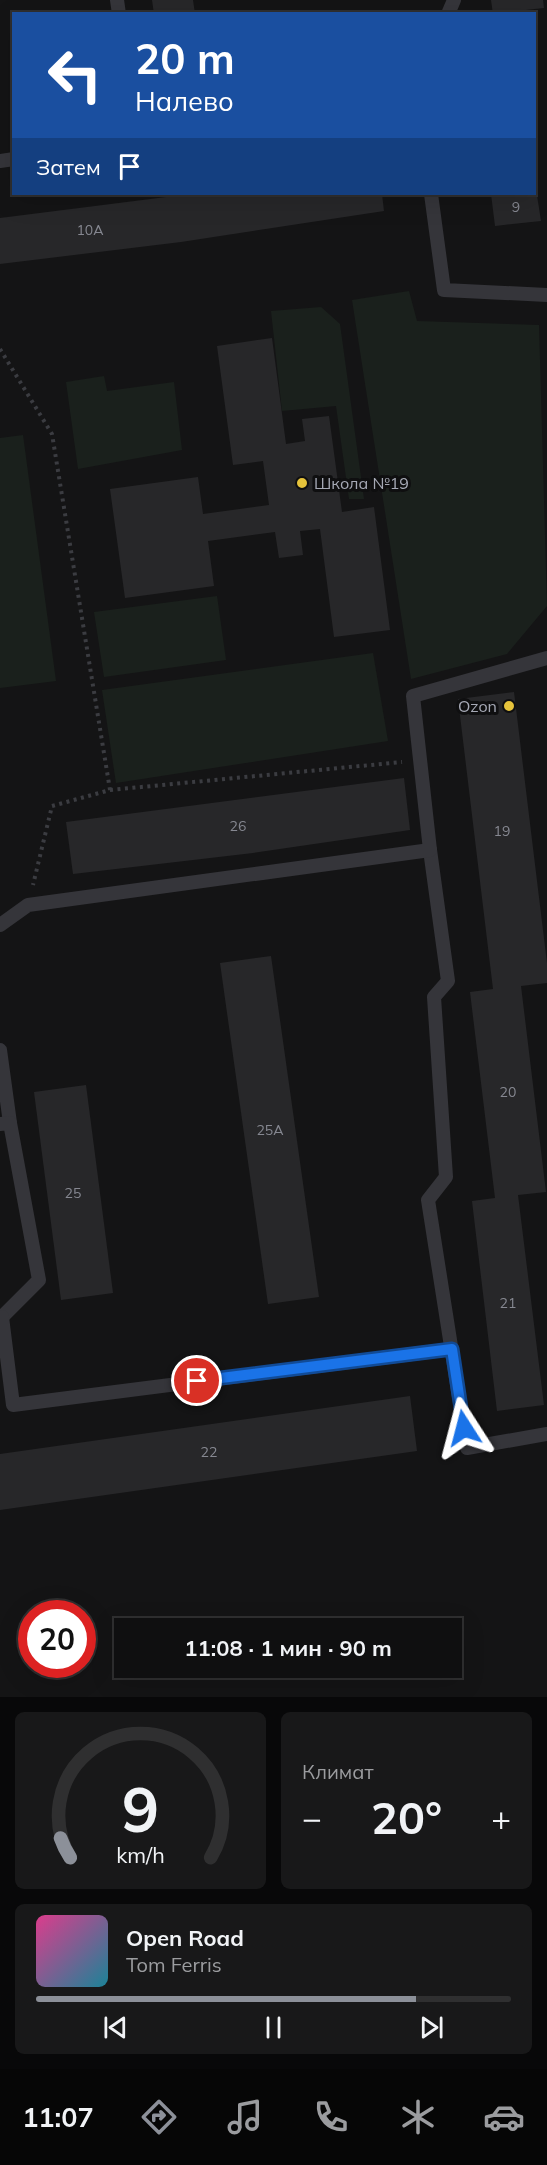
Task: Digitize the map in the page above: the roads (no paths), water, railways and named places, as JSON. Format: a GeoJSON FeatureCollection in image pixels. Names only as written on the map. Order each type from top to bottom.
{"type":"FeatureCollection","features":[{"type":"Feature","properties":{"kind":"lane"},"geometry":{"type":"LineString","coordinates":[[431,195],[444,290],[547,294]]}},
{"type":"Feature","properties":{"kind":"lane"},"geometry":{"type":"LineString","coordinates":[[547,658],[413,696],[430,850],[448,981],[434,997],[446,1177],[428,1200],[467,1448],[547,1434]]}},
{"type":"Feature","properties":{"kind":"lane"},"geometry":{"type":"LineString","coordinates":[[0,925],[28,905],[430,850]]}},
{"type":"Feature","properties":{"kind":"lane"},"geometry":{"type":"LineString","coordinates":[[0,1050],[5,1123],[39,1280],[1,1317],[13,1405],[452,1349]]}},
{"type":"Feature","properties":{"kind":"place","name":"Школа №19"},"geometry":{"type":"Point","coordinates":[302,483]}},
{"type":"Feature","properties":{"kind":"place","name":"Ozon"},"geometry":{"type":"Point","coordinates":[509,706]}}]}
